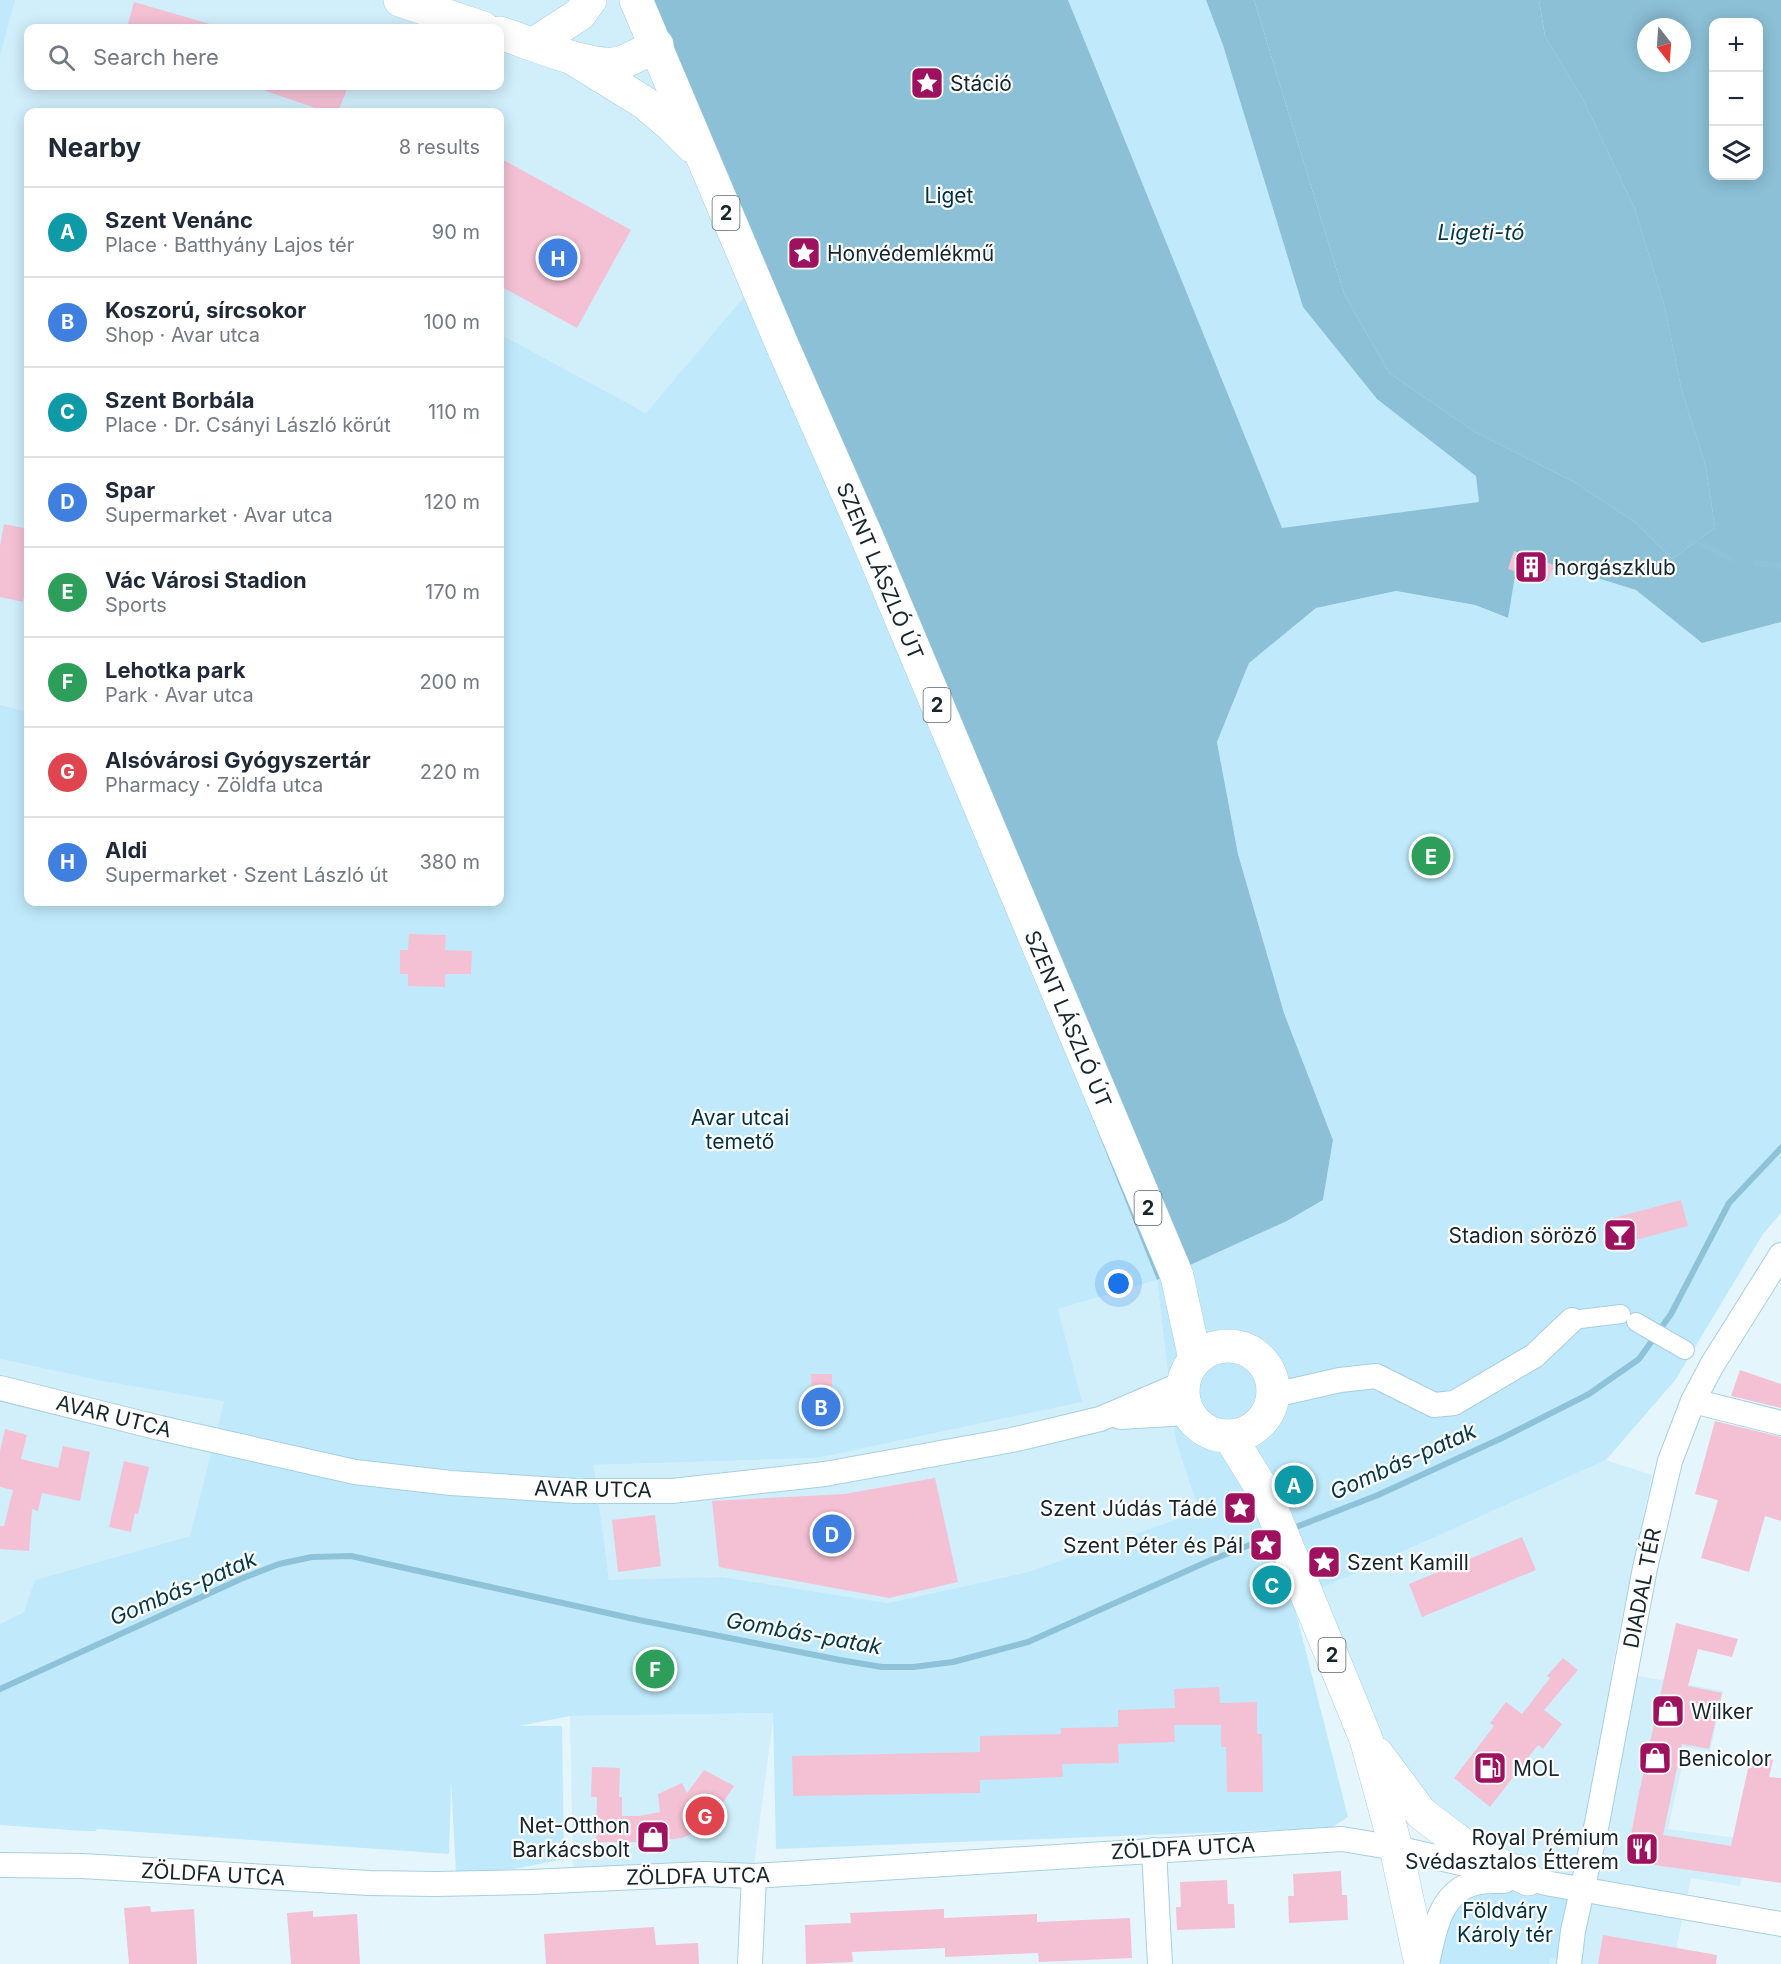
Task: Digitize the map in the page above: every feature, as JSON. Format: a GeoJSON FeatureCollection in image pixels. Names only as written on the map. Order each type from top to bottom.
{"type":"FeatureCollection","features":[{"type":"Feature","properties":{"kind":"main road"},"geometry":{"type":"LineString","coordinates":[[400,0],[471,24]]}},
{"type":"Feature","properties":{"kind":"main road"},"geometry":{"type":"LineString","coordinates":[[534,44],[580,14],[590,0]]}},
{"type":"Feature","properties":{"kind":"main road","name":"SZENT LÁSZLÓ ÚT"},"geometry":{"type":"LineString","coordinates":[[636,0],[866,535],[1177,1276]]}},
{"type":"Feature","properties":{"kind":"main road"},"geometry":{"type":"LineString","coordinates":[[504,34],[573,59],[645,103],[701,155]]}},
{"type":"Feature","properties":{"kind":"main road"},"geometry":{"type":"LineString","coordinates":[[573,59],[621,63],[657,45]]}},
{"type":"Feature","properties":{"kind":"main road","name":"2"},"geometry":{"type":"LineString","coordinates":[[1177,1276],[1224,1345],[1240,1347],[1253,1353],[1264,1364],[1271,1377],[1267,1410],[1266,1495]]}},
{"type":"Feature","properties":{"kind":"main road","name":"2"},"geometry":{"type":"LineString","coordinates":[[1177,1276],[1188,1385]]}},
{"type":"Feature","properties":{"kind":"main road"},"geometry":{"type":"LineString","coordinates":[[1224,1345],[1209,1349],[1188,1385],[1198,1426],[1213,1434],[1230,1437],[1246,1433],[1267,1410]]}},
{"type":"Feature","properties":{"kind":"main road","name":"2"},"geometry":{"type":"LineString","coordinates":[[1230,1437],[1266,1495],[1366,1739],[1396,1848],[1421,1964]]}},
{"type":"Feature","properties":{"kind":"main road"},"geometry":{"type":"LineString","coordinates":[[1366,1739],[1421,1813],[1467,1848],[1528,1880]]}},
{"type":"Feature","properties":{"kind":"street","name":"DIADAL TÉR"},"geometry":{"type":"LineString","coordinates":[[1583,1890],[1645,1568],[1670,1461],[1693,1401],[1712,1365],[1781,1255]]}},
{"type":"Feature","properties":{"kind":"street"},"geometry":{"type":"LineString","coordinates":[[1267,1410],[1340,1380],[1376,1376],[1434,1405],[1454,1403],[1534,1356],[1572,1320],[1628,1318],[1685,1350]]}},
{"type":"Feature","properties":{"kind":"street","name":"AVAR UTCA"},"geometry":{"type":"LineString","coordinates":[[0,1388],[160,1428],[355,1472],[451,1483],[575,1491],[672,1491],[825,1474],[1012,1440],[1100,1419],[1188,1385]]}},
{"type":"Feature","properties":{"kind":"street"},"geometry":{"type":"LineString","coordinates":[[1693,1401],[1781,1423]]}},
{"type":"Feature","properties":{"kind":"street","name":"ZÖLDFA UTCA"},"geometry":{"type":"LineString","coordinates":[[0,1865],[82,1866],[413,1884],[530,1882],[704,1874],[754,1876],[1342,1839],[1396,1848]]}},
{"type":"Feature","properties":{"kind":"street"},"geometry":{"type":"LineString","coordinates":[[1396,1848],[1528,1880],[1781,1924]]}},
{"type":"Feature","properties":{"kind":"street"},"geometry":{"type":"LineString","coordinates":[[1154,1850],[1160,1964]]}},
{"type":"Feature","properties":{"kind":"street"},"geometry":{"type":"LineString","coordinates":[[750,1964],[754,1876]]}},
{"type":"Feature","properties":{"kind":"street"},"geometry":{"type":"LineString","coordinates":[[1427,1964],[1439,1916],[1456,1892],[1477,1882],[1528,1880]]}},
{"type":"Feature","properties":{"kind":"street"},"geometry":{"type":"LineString","coordinates":[[1569,1964],[1573,1931],[1583,1890]]}},
{"type":"Feature","properties":{"kind":"shaded area"},"geometry":{"type":"Polygon","coordinates":[[[15,0],[627,0],[752,287],[646,413],[504,336],[504,108],[24,108],[24,711],[0,705],[0,57],[15,0]]]}},
{"type":"Feature","properties":{"kind":"shaded area"},"geometry":{"type":"Polygon","coordinates":[[[1157,1280],[1176,1442],[1199,1511],[1028,1572],[888,1603],[722,1577],[609,1581],[594,1465],[818,1458],[1081,1402],[1058,1309],[1157,1280]]]}},
{"type":"Feature","properties":{"kind":"shaded area"},"geometry":{"type":"Polygon","coordinates":[[[0,1359],[102,1381],[224,1400],[190,1536],[36,1580],[24,1612],[0,1624],[0,1359]]]}},
{"type":"Feature","properties":{"kind":"shaded area"},"geometry":{"type":"Polygon","coordinates":[[[1606,1460],[1652,1475],[1611,1671],[1723,1691],[1710,1752],[1686,1748],[1668,1829],[1752,1840],[1740,1886],[1691,1878],[1673,1964],[1545,1964],[1561,1873],[1541,1870],[1442,1819],[1400,1769],[1362,1697],[1317,1590],[1606,1460]]]}},
{"type":"Feature","properties":{"kind":"shaded area"},"geometry":{"type":"Polygon","coordinates":[[[774,1713],[754,1865],[573,1870],[570,1716],[774,1713]]]}},
{"type":"Feature","properties":{"kind":"green space"},"geometry":{"type":"Polygon","coordinates":[[[0,0],[15,0],[0,57],[0,0]]]}},
{"type":"Feature","properties":{"kind":"green space","name":"Liget"},"geometry":{"type":"Polygon","coordinates":[[[627,0],[1068,0],[1282,528],[1479,502],[1476,476],[1377,399],[1303,307],[1223,45],[1206,0],[1254,0],[1344,294],[1389,373],[1475,432],[1574,482],[1636,523],[1672,559],[1715,528],[1706,467],[1681,387],[1665,308],[1635,209],[1583,99],[1545,36],[1539,0],[1781,0],[1781,622],[1702,643],[1636,590],[1568,569],[1516,570],[1508,618],[1475,605],[1396,591],[1316,608],[1249,663],[1217,742],[1238,854],[1284,1013],[1333,1140],[1323,1200],[1287,1221],[1157,1280],[771,314],[627,0]]]}},
{"type":"Feature","properties":{"kind":"green space","name":"Avar utcai temető"},"geometry":{"type":"Polygon","coordinates":[[[666,0],[1254,0],[1344,294],[1636,523],[1539,0],[1756,0],[1781,31],[1781,614],[1648,586],[1530,557],[1307,597],[1258,655],[1315,608],[1396,591],[1475,605],[1507,618],[1516,570],[1568,569],[1636,590],[1702,643],[1781,622],[1781,1213],[1763,1234],[1676,1379],[1606,1460],[1293,1601],[1348,1817],[1331,1828],[776,1849],[773,1713],[570,1716],[519,1726],[562,1726],[564,1859],[514,1869],[456,1873],[451,1781],[449,1854],[97,1829],[96,1831],[84,1831],[0,1825],[0,1624],[24,1612],[35,1580],[190,1536],[224,1401],[102,1381],[0,1359],[0,705],[24,711],[24,906],[504,906],[504,336],[646,413],[752,287],[771,313],[1157,1280],[1287,1221],[1323,1200],[1333,1140],[1284,1013],[1238,854],[1217,742],[1247,668],[666,0]],[[1157,1280],[1058,1309],[1082,1402],[818,1458],[594,1465],[609,1580],[722,1577],[888,1603],[1028,1572],[1199,1511],[1176,1442],[1157,1280]]]}},
{"type":"Feature","properties":{"kind":"green space","name":"Földváry Károly tér"},"geometry":{"type":"Polygon","coordinates":[[[1464,1887],[1583,1890],[1569,1960],[1550,1958],[1549,1964],[1427,1964],[1464,1887]]]}},
{"type":"Feature","properties":{"kind":"water","name":"Ligeti-tó"},"geometry":{"type":"Polygon","coordinates":[[[1254,0],[1539,0],[1545,36],[1583,99],[1635,209],[1665,308],[1681,387],[1706,467],[1715,528],[1672,559],[1636,523],[1574,482],[1475,432],[1389,373],[1344,294],[1254,0]]]}},
{"type":"Feature","properties":{"kind":"building"},"geometry":{"type":"Polygon","coordinates":[[[134,2],[210,24],[128,24],[134,2]]]}},
{"type":"Feature","properties":{"kind":"building"},"geometry":{"type":"Polygon","coordinates":[[[263,90],[346,90],[340,108],[315,108],[263,90]]]}},
{"type":"Feature","properties":{"kind":"building"},"geometry":{"type":"Polygon","coordinates":[[[504,160],[631,230],[577,328],[504,288],[504,160]]]}},
{"type":"Feature","properties":{"kind":"building"},"geometry":{"type":"Polygon","coordinates":[[[4,524],[24,528],[23,602],[0,597],[0,546],[4,524]]]}},
{"type":"Feature","properties":{"kind":"building","name":"horgászklub"},"geometry":{"type":"Polygon","coordinates":[[[1514,551],[1554,565],[1548,582],[1508,569],[1514,551]]]}},
{"type":"Feature","properties":{"kind":"building"},"geometry":{"type":"Polygon","coordinates":[[[409,934],[446,935],[445,950],[472,951],[471,974],[445,974],[445,987],[408,986],[408,974],[400,974],[400,950],[408,950],[409,934]]]}},
{"type":"Feature","properties":{"kind":"building"},"geometry":{"type":"Polygon","coordinates":[[[1681,1200],[1688,1226],[1617,1245],[1610,1219],[1681,1200]]]}},
{"type":"Feature","properties":{"kind":"building"},"geometry":{"type":"Polygon","coordinates":[[[1740,1370],[1781,1384],[1781,1408],[1731,1396],[1740,1370]]]}},
{"type":"Feature","properties":{"kind":"building"},"geometry":{"type":"Polygon","coordinates":[[[811,1374],[832,1374],[832,1416],[812,1416],[811,1374]]]}},
{"type":"Feature","properties":{"kind":"building"},"geometry":{"type":"Polygon","coordinates":[[[1715,1421],[1781,1437],[1781,1521],[1765,1516],[1749,1572],[1701,1558],[1718,1500],[1695,1494],[1715,1421]]]}},
{"type":"Feature","properties":{"kind":"building"},"geometry":{"type":"Polygon","coordinates":[[[5,1429],[27,1435],[21,1459],[58,1468],[63,1446],[90,1452],[80,1501],[42,1493],[38,1511],[32,1509],[29,1551],[0,1549],[0,1526],[4,1526],[13,1490],[0,1487],[0,1451],[5,1429]]]}},
{"type":"Feature","properties":{"kind":"building"},"geometry":{"type":"Polygon","coordinates":[[[124,1461],[149,1467],[138,1514],[135,1513],[131,1532],[109,1527],[124,1461]]]}},
{"type":"Feature","properties":{"kind":"building"},"geometry":{"type":"Polygon","coordinates":[[[935,1478],[958,1582],[889,1598],[719,1567],[712,1501],[844,1494],[935,1478]]]}},
{"type":"Feature","properties":{"kind":"building"},"geometry":{"type":"Polygon","coordinates":[[[655,1515],[661,1566],[618,1572],[612,1520],[655,1515]]]}},
{"type":"Feature","properties":{"kind":"building"},"geometry":{"type":"Polygon","coordinates":[[[1522,1537],[1536,1570],[1422,1617],[1409,1584],[1522,1537]]]}},
{"type":"Feature","properties":{"kind":"building"},"geometry":{"type":"Polygon","coordinates":[[[1676,1623],[1738,1639],[1732,1657],[1698,1649],[1688,1686],[1722,1693],[1709,1749],[1682,1744],[1663,1835],[1731,1846],[1751,1755],[1773,1760],[1769,1777],[1781,1778],[1781,1883],[1626,1861],[1676,1623]]]}},
{"type":"Feature","properties":{"kind":"building"},"geometry":{"type":"Polygon","coordinates":[[[1563,1658],[1578,1670],[1544,1710],[1562,1724],[1543,1749],[1538,1745],[1490,1807],[1454,1778],[1494,1726],[1490,1723],[1506,1702],[1522,1714],[1550,1678],[1547,1676],[1563,1658]]]}},
{"type":"Feature","properties":{"kind":"building"},"geometry":{"type":"Polygon","coordinates":[[[1219,1687],[1220,1703],[1257,1702],[1257,1734],[1262,1734],[1263,1792],[1227,1792],[1226,1747],[1221,1747],[1221,1725],[1174,1725],[1175,1742],[1118,1744],[1119,1763],[1062,1764],[1063,1777],[980,1780],[980,1793],[793,1796],[792,1756],[980,1752],[980,1736],[1061,1734],[1061,1728],[1118,1727],[1118,1710],[1175,1708],[1174,1689],[1219,1687]]]}},
{"type":"Feature","properties":{"kind":"building"},"geometry":{"type":"Polygon","coordinates":[[[592,1767],[620,1768],[619,1797],[622,1797],[622,1816],[660,1812],[658,1794],[682,1783],[687,1793],[704,1770],[734,1786],[720,1807],[701,1824],[703,1828],[682,1838],[648,1842],[596,1842],[597,1797],[591,1797],[592,1767]]]}},
{"type":"Feature","properties":{"kind":"building"},"geometry":{"type":"Polygon","coordinates":[[[1341,1871],[1342,1895],[1347,1895],[1348,1920],[1289,1923],[1288,1896],[1294,1896],[1293,1874],[1341,1871]]]}},
{"type":"Feature","properties":{"kind":"building"},"geometry":{"type":"Polygon","coordinates":[[[1227,1880],[1228,1904],[1234,1904],[1235,1928],[1177,1930],[1176,1907],[1181,1907],[1180,1882],[1227,1880]]]}},
{"type":"Feature","properties":{"kind":"building"},"geometry":{"type":"Polygon","coordinates":[[[150,1906],[151,1912],[194,1909],[197,1964],[129,1964],[124,1908],[150,1906]]]}},
{"type":"Feature","properties":{"kind":"building"},"geometry":{"type":"Polygon","coordinates":[[[944,1909],[944,1918],[1037,1914],[1037,1922],[1130,1918],[1132,1958],[1039,1962],[1038,1953],[945,1957],[945,1948],[852,1952],[853,1962],[806,1964],[805,1925],[851,1923],[850,1913],[944,1909]]]}},
{"type":"Feature","properties":{"kind":"building"},"geometry":{"type":"Polygon","coordinates":[[[313,1911],[313,1917],[357,1914],[360,1964],[291,1964],[287,1913],[313,1911]]]}},
{"type":"Feature","properties":{"kind":"building"},"geometry":{"type":"Polygon","coordinates":[[[654,1927],[656,1945],[698,1943],[699,1964],[546,1964],[544,1934],[654,1927]]]}},
{"type":"Feature","properties":{"kind":"building"},"geometry":{"type":"Polygon","coordinates":[[[1603,1935],[1717,1955],[1716,1964],[1598,1964],[1603,1935]]]}},
{"type":"Feature","properties":{"kind":"waterway"},"geometry":{"type":"LineString","coordinates":[[1698,541],[1731,559]]}},
{"type":"Feature","properties":{"kind":"waterway"},"geometry":{"type":"LineString","coordinates":[[1756,563],[1781,566]]}},
{"type":"Feature","properties":{"kind":"waterway","name":"Gombás-patak"},"geometry":{"type":"LineString","coordinates":[[1291,1529],[1378,1495],[1502,1438],[1589,1394],[1639,1359],[1671,1314],[1729,1203],[1781,1148]]}},
{"type":"Feature","properties":{"kind":"waterway","name":"Gombás-patak"},"geometry":{"type":"LineString","coordinates":[[0,1689],[243,1578],[279,1564],[312,1557],[351,1556],[639,1620],[840,1660],[882,1667],[913,1667],[953,1662],[1028,1642],[1211,1560],[1273,1536]]}},
{"type":"Feature","properties":{"kind":"place","name":"Stáció"},"geometry":{"type":"Point","coordinates":[927,83]}},
{"type":"Feature","properties":{"kind":"place","name":"Honvédemlékmű"},"geometry":{"type":"Point","coordinates":[804,253]}},
{"type":"Feature","properties":{"kind":"place","name":"Aldi"},"geometry":{"type":"Point","coordinates":[558,258]}},
{"type":"Feature","properties":{"kind":"place","name":"horgászklub"},"geometry":{"type":"Point","coordinates":[1531,567]}},
{"type":"Feature","properties":{"kind":"place","name":"Vác Városi Stadion"},"geometry":{"type":"Point","coordinates":[1431,856]}},
{"type":"Feature","properties":{"kind":"place","name":"Stadion söröző"},"geometry":{"type":"Point","coordinates":[1620,1235]}},
{"type":"Feature","properties":{"kind":"place","name":"Koszorú, sírcsokor"},"geometry":{"type":"Point","coordinates":[821,1407]}},
{"type":"Feature","properties":{"kind":"place","name":"Szent Venánc"},"geometry":{"type":"Point","coordinates":[1294,1485]}},
{"type":"Feature","properties":{"kind":"place","name":"Szent Júdás Tádé"},"geometry":{"type":"Point","coordinates":[1240,1508]}},
{"type":"Feature","properties":{"kind":"place","name":"Spar"},"geometry":{"type":"Point","coordinates":[832,1534]}},
{"type":"Feature","properties":{"kind":"place","name":"Szent Péter és Pál"},"geometry":{"type":"Point","coordinates":[1266,1545]}},
{"type":"Feature","properties":{"kind":"place","name":"Szent Kamill"},"geometry":{"type":"Point","coordinates":[1324,1562]}},
{"type":"Feature","properties":{"kind":"place","name":"Szent Borbála"},"geometry":{"type":"Point","coordinates":[1272,1585]}},
{"type":"Feature","properties":{"kind":"place","name":"Lehotka park"},"geometry":{"type":"Point","coordinates":[655,1669]}},
{"type":"Feature","properties":{"kind":"place","name":"Wilker"},"geometry":{"type":"Point","coordinates":[1668,1711]}},
{"type":"Feature","properties":{"kind":"place","name":"Benicolor"},"geometry":{"type":"Point","coordinates":[1655,1758]}},
{"type":"Feature","properties":{"kind":"place","name":"MOL"},"geometry":{"type":"Point","coordinates":[1490,1768]}},
{"type":"Feature","properties":{"kind":"place","name":"Alsóvárosi Gyógyszertár"},"geometry":{"type":"Point","coordinates":[705,1816]}},
{"type":"Feature","properties":{"kind":"place","name":"Net-Otthon Barkácsbolt"},"geometry":{"type":"Point","coordinates":[653,1837]}},
{"type":"Feature","properties":{"kind":"place","name":"Royal Prémium Svédasztalos Étterem"},"geometry":{"type":"Point","coordinates":[1642,1849]}}]}
